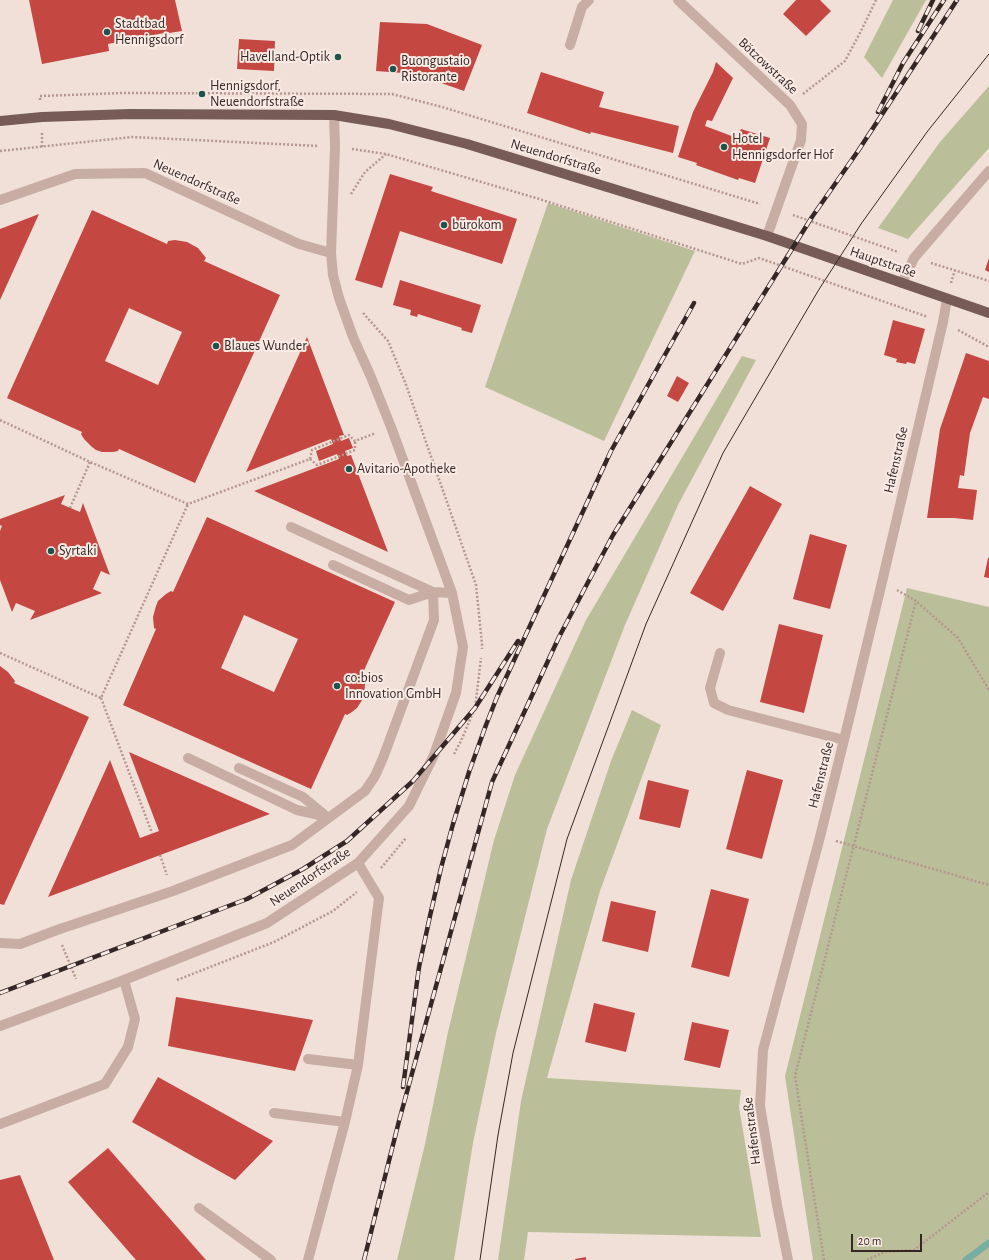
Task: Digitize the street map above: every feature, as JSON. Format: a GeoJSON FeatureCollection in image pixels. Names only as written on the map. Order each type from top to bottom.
{"type":"FeatureCollection","features":[{"type":"Feature","properties":{"kind":"main road","name":"Neuendorfstraße"},"geometry":{"type":"LineString","coordinates":[[0,121],[42,117],[130,114],[334,115],[389,124],[467,144],[767,236]]}},
{"type":"Feature","properties":{"kind":"main road","name":"Hauptstraße"},"geometry":{"type":"LineString","coordinates":[[767,236],[989,313]]}},
{"type":"Feature","properties":{"kind":"street"},"geometry":{"type":"LineString","coordinates":[[570,45],[582,7],[590,0]]}},
{"type":"Feature","properties":{"kind":"street","name":"Bötzowstraße"},"geometry":{"type":"LineString","coordinates":[[678,0],[790,105],[802,124],[801,140],[767,236]]}},
{"type":"Feature","properties":{"kind":"street","name":"Neuendorfstraße"},"geometry":{"type":"LineString","coordinates":[[0,1026],[124,980],[267,923],[358,863],[409,806],[434,755],[456,693],[463,647],[452,593],[391,427],[339,298],[333,275],[331,253],[335,147],[334,115]]}},
{"type":"Feature","properties":{"kind":"street"},"geometry":{"type":"LineString","coordinates":[[902,283],[914,258],[989,171]]}},
{"type":"Feature","properties":{"kind":"street","name":"Neuendorfstraße"},"geometry":{"type":"LineString","coordinates":[[0,200],[74,174],[145,173],[299,244],[331,253]]}},
{"type":"Feature","properties":{"kind":"street","name":"Hafenstraße"},"geometry":{"type":"LineString","coordinates":[[788,1260],[760,1106],[763,1050],[820,837],[844,740],[947,299]]}},
{"type":"Feature","properties":{"kind":"street"},"geometry":{"type":"LineString","coordinates":[[291,527],[433,592]]}},
{"type":"Feature","properties":{"kind":"street"},"geometry":{"type":"LineString","coordinates":[[333,565],[409,600],[433,592],[452,593]]}},
{"type":"Feature","properties":{"kind":"street"},"geometry":{"type":"LineString","coordinates":[[0,943],[20,944],[173,891],[292,845],[365,791],[375,776],[383,758],[434,620],[433,592]]}},
{"type":"Feature","properties":{"kind":"street"},"geometry":{"type":"LineString","coordinates":[[720,653],[710,688],[714,703],[728,710],[844,740]]}},
{"type":"Feature","properties":{"kind":"street"},"geometry":{"type":"LineString","coordinates":[[188,758],[297,810],[328,818]]}},
{"type":"Feature","properties":{"kind":"street"},"geometry":{"type":"LineString","coordinates":[[239,768],[303,797],[328,818]]}},
{"type":"Feature","properties":{"kind":"street"},"geometry":{"type":"LineString","coordinates":[[308,1260],[345,1122],[358,1065],[379,898],[358,863]]}},
{"type":"Feature","properties":{"kind":"street"},"geometry":{"type":"LineString","coordinates":[[0,1124],[105,1084],[128,1047],[135,1019],[124,980]]}},
{"type":"Feature","properties":{"kind":"street"},"geometry":{"type":"LineString","coordinates":[[308,1059],[358,1065]]}},
{"type":"Feature","properties":{"kind":"street"},"geometry":{"type":"LineString","coordinates":[[274,1114],[345,1122]]}},
{"type":"Feature","properties":{"kind":"street"},"geometry":{"type":"LineString","coordinates":[[199,1208],[271,1260]]}},
{"type":"Feature","properties":{"kind":"path"},"geometry":{"type":"LineString","coordinates":[[790,105],[845,61],[876,0]]}},
{"type":"Feature","properties":{"kind":"path"},"geometry":{"type":"LineString","coordinates":[[0,151],[132,137],[335,147],[386,154],[543,201],[742,264],[759,258],[942,322],[989,347]]}},
{"type":"Feature","properties":{"kind":"path"},"geometry":{"type":"LineString","coordinates":[[349,197],[365,172],[386,154]]}},
{"type":"Feature","properties":{"kind":"path"},"geometry":{"type":"LineString","coordinates":[[777,209],[914,258],[989,281]]}},
{"type":"Feature","properties":{"kind":"path"},"geometry":{"type":"LineString","coordinates":[[359,308],[388,341],[391,348],[405,382],[476,585],[482,644],[475,708],[454,755]]}},
{"type":"Feature","properties":{"kind":"path"},"geometry":{"type":"LineString","coordinates":[[0,420],[90,462],[188,504],[310,459]]}},
{"type":"Feature","properties":{"kind":"path"},"geometry":{"type":"LineString","coordinates":[[355,441],[391,427]]}},
{"type":"Feature","properties":{"kind":"path"},"geometry":{"type":"LineString","coordinates":[[349,435],[355,441],[355,450],[316,465],[310,459],[312,450],[349,435]]}},
{"type":"Feature","properties":{"kind":"path"},"geometry":{"type":"LineString","coordinates":[[70,508],[90,462]]}},
{"type":"Feature","properties":{"kind":"path"},"geometry":{"type":"LineString","coordinates":[[152,834],[101,698],[188,504]]}},
{"type":"Feature","properties":{"kind":"path"},"geometry":{"type":"LineString","coordinates":[[882,582],[916,601],[958,638],[989,690]]}},
{"type":"Feature","properties":{"kind":"path"},"geometry":{"type":"LineString","coordinates":[[824,1260],[795,1076],[916,601]]}},
{"type":"Feature","properties":{"kind":"path"},"geometry":{"type":"LineString","coordinates":[[0,653],[101,698]]}},
{"type":"Feature","properties":{"kind":"path"},"geometry":{"type":"LineString","coordinates":[[173,981],[274,942],[333,911],[369,882],[408,836]]}},
{"type":"Feature","properties":{"kind":"path"},"geometry":{"type":"LineString","coordinates":[[820,837],[989,885]]}},
{"type":"Feature","properties":{"kind":"path"},"geometry":{"type":"LineString","coordinates":[[160,855],[173,891]]}},
{"type":"Feature","properties":{"kind":"path"},"geometry":{"type":"LineString","coordinates":[[57,930],[82,995]]}},
{"type":"Feature","properties":{"kind":"path"},"geometry":{"type":"LineString","coordinates":[[867,1260],[884,1252],[914,1250],[989,1192]]}},
{"type":"Feature","properties":{"kind":"green space"},"geometry":{"type":"Polygon","coordinates":[[[893,0],[926,0],[882,78],[864,57],[893,0]]]}},
{"type":"Feature","properties":{"kind":"green space"},"geometry":{"type":"Polygon","coordinates":[[[989,86],[989,148],[908,239],[878,228],[940,142],[989,86]]]}},
{"type":"Feature","properties":{"kind":"green space"},"geometry":{"type":"Polygon","coordinates":[[[548,203],[695,251],[604,441],[485,387],[548,203]]]}},
{"type":"Feature","properties":{"kind":"green space"},"geometry":{"type":"Polygon","coordinates":[[[742,356],[756,360],[678,505],[625,625],[547,829],[496,1033],[473,1143],[454,1260],[397,1260],[425,1144],[448,1032],[494,840],[515,775],[586,620],[742,356]]]}},
{"type":"Feature","properties":{"kind":"green space"},"geometry":{"type":"Polygon","coordinates":[[[907,588],[989,607],[989,1260],[813,1260],[785,1076],[907,588]]]}},
{"type":"Feature","properties":{"kind":"green space"},"geometry":{"type":"Polygon","coordinates":[[[632,710],[661,725],[600,891],[547,1078],[741,1090],[739,1107],[761,1237],[528,1232],[524,1260],[498,1260],[521,1101],[571,880],[611,761],[632,710]]]}},
{"type":"Feature","properties":{"kind":"building","name":"Stadtbad Hennigsdorf"},"geometry":{"type":"Polygon","coordinates":[[[29,0],[175,0],[182,31],[169,32],[108,44],[109,51],[42,64],[29,0]]]}},
{"type":"Feature","properties":{"kind":"building"},"geometry":{"type":"Polygon","coordinates":[[[796,0],[820,0],[831,11],[806,36],[783,14],[796,0]]]}},
{"type":"Feature","properties":{"kind":"building"},"geometry":{"type":"Polygon","coordinates":[[[380,22],[427,24],[482,45],[464,91],[416,74],[376,71],[380,22]]]}},
{"type":"Feature","properties":{"kind":"building"},"geometry":{"type":"Polygon","coordinates":[[[239,39],[275,41],[274,71],[237,69],[239,39]]]}},
{"type":"Feature","properties":{"kind":"building","name":"Hotel Hennigsdorfer Hof"},"geometry":{"type":"Polygon","coordinates":[[[716,62],[733,78],[712,121],[707,120],[705,126],[737,138],[741,129],[770,138],[755,183],[739,178],[738,180],[678,157],[693,112],[713,72],[716,62]]]}},
{"type":"Feature","properties":{"kind":"building"},"geometry":{"type":"Polygon","coordinates":[[[541,72],[604,92],[599,107],[679,126],[673,153],[591,132],[590,134],[527,113],[541,72]]]}},
{"type":"Feature","properties":{"kind":"building","name":"bürokom"},"geometry":{"type":"Polygon","coordinates":[[[390,174],[433,187],[431,191],[517,219],[502,264],[400,231],[382,288],[355,280],[390,174]]]}},
{"type":"Feature","properties":{"kind":"building","name":"Blaues Wunder"},"geometry":{"type":"Polygon","coordinates":[[[92,210],[167,244],[168,241],[175,240],[187,242],[198,248],[206,258],[204,261],[280,295],[195,483],[119,449],[118,451],[113,452],[102,452],[96,450],[84,439],[81,434],[82,432],[7,398],[92,210]],[[129,308],[105,361],[158,385],[182,332],[129,308]]]}},
{"type":"Feature","properties":{"kind":"building"},"geometry":{"type":"Polygon","coordinates":[[[39,214],[0,300],[0,229],[39,214]]]}},
{"type":"Feature","properties":{"kind":"building"},"geometry":{"type":"Polygon","coordinates":[[[989,258],[989,272],[985,270],[989,258]]]}},
{"type":"Feature","properties":{"kind":"building"},"geometry":{"type":"Polygon","coordinates":[[[400,280],[481,305],[472,333],[461,330],[462,328],[418,314],[417,317],[410,315],[411,310],[393,305],[400,280]]]}},
{"type":"Feature","properties":{"kind":"building"},"geometry":{"type":"Polygon","coordinates":[[[893,320],[925,329],[915,364],[896,362],[897,359],[884,355],[893,320]]]}},
{"type":"Feature","properties":{"kind":"building"},"geometry":{"type":"Polygon","coordinates":[[[307,337],[344,435],[339,436],[341,441],[349,438],[353,448],[345,451],[347,456],[351,455],[388,552],[254,491],[339,459],[337,454],[319,461],[316,451],[333,444],[331,439],[246,472],[307,337]]]}},
{"type":"Feature","properties":{"kind":"building"},"geometry":{"type":"Polygon","coordinates":[[[966,353],[989,361],[989,399],[983,397],[970,433],[964,476],[960,475],[958,488],[977,490],[973,520],[927,518],[940,429],[966,353]]]}},
{"type":"Feature","properties":{"kind":"building"},"geometry":{"type":"Polygon","coordinates":[[[677,376],[689,383],[678,402],[667,396],[677,376]]]}},
{"type":"Feature","properties":{"kind":"building"},"geometry":{"type":"Polygon","coordinates":[[[750,486],[782,504],[723,611],[690,593],[750,486]]]}},
{"type":"Feature","properties":{"kind":"building","name":"Syrtaki"},"geometry":{"type":"Polygon","coordinates":[[[65,495],[61,504],[80,512],[83,503],[110,575],[101,571],[93,589],[102,593],[30,620],[35,611],[16,603],[12,612],[0,580],[0,531],[2,526],[0,525],[0,519],[65,495]]]}},
{"type":"Feature","properties":{"kind":"building"},"geometry":{"type":"Polygon","coordinates":[[[207,517],[395,602],[361,677],[364,678],[365,684],[364,697],[357,708],[347,715],[345,714],[311,789],[123,705],[156,629],[154,628],[153,617],[158,601],[171,591],[173,592],[207,517]],[[244,615],[221,668],[274,692],[298,639],[244,615]]]}},
{"type":"Feature","properties":{"kind":"building"},"geometry":{"type":"Polygon","coordinates":[[[810,534],[847,545],[830,609],[793,599],[810,534]]]}},
{"type":"Feature","properties":{"kind":"building"},"geometry":{"type":"Polygon","coordinates":[[[989,558],[989,578],[984,577],[989,558]]]}},
{"type":"Feature","properties":{"kind":"building"},"geometry":{"type":"Polygon","coordinates":[[[779,624],[823,635],[804,713],[760,702],[779,624]]]}},
{"type":"Feature","properties":{"kind":"building"},"geometry":{"type":"Polygon","coordinates":[[[0,666],[8,672],[15,681],[14,683],[89,717],[4,905],[0,904],[0,666]]]}},
{"type":"Feature","properties":{"kind":"building"},"geometry":{"type":"Polygon","coordinates":[[[129,752],[270,814],[48,897],[110,760],[140,838],[159,831],[129,752]]]}},
{"type":"Feature","properties":{"kind":"building"},"geometry":{"type":"Polygon","coordinates":[[[747,770],[783,780],[762,859],[726,849],[747,770]]]}},
{"type":"Feature","properties":{"kind":"building"},"geometry":{"type":"Polygon","coordinates":[[[648,780],[689,790],[680,828],[639,819],[648,780]]]}},
{"type":"Feature","properties":{"kind":"building"},"geometry":{"type":"Polygon","coordinates":[[[711,889],[749,899],[729,977],[691,967],[711,889]]]}},
{"type":"Feature","properties":{"kind":"building"},"geometry":{"type":"Polygon","coordinates":[[[611,901],[656,911],[648,952],[602,941],[611,901]]]}},
{"type":"Feature","properties":{"kind":"building"},"geometry":{"type":"Polygon","coordinates":[[[176,997],[313,1020],[295,1071],[168,1046],[176,997]]]}},
{"type":"Feature","properties":{"kind":"building"},"geometry":{"type":"Polygon","coordinates":[[[594,1003],[635,1013],[626,1052],[585,1042],[594,1003]]]}},
{"type":"Feature","properties":{"kind":"building"},"geometry":{"type":"Polygon","coordinates":[[[692,1022],[729,1030],[720,1068],[684,1060],[692,1022]]]}},
{"type":"Feature","properties":{"kind":"building"},"geometry":{"type":"Polygon","coordinates":[[[158,1077],[273,1141],[235,1180],[132,1122],[158,1077]]]}},
{"type":"Feature","properties":{"kind":"building"},"geometry":{"type":"Polygon","coordinates":[[[108,1148],[206,1260],[136,1260],[68,1182],[108,1148]]]}},
{"type":"Feature","properties":{"kind":"building"},"geometry":{"type":"Polygon","coordinates":[[[20,1175],[54,1260],[0,1260],[0,1180],[20,1175]]]}},
{"type":"Feature","properties":{"kind":"building"},"geometry":{"type":"Polygon","coordinates":[[[586,1257],[586,1260],[575,1260],[575,1259],[586,1257]]]}},
{"type":"Feature","properties":{"kind":"waterway"},"geometry":{"type":"LineString","coordinates":[[966,1260],[989,1243]]}},
{"type":"Feature","properties":{"kind":"tram line"},"geometry":{"type":"LineString","coordinates":[[480,1260],[498,1135],[513,1053],[567,839],[646,624],[723,453],[818,291],[861,224],[927,132],[989,54]]}},
{"type":"Feature","properties":{"kind":"railway"},"geometry":{"type":"LineString","coordinates":[[918,31],[933,0]]}},
{"type":"Feature","properties":{"kind":"railway"},"geometry":{"type":"LineString","coordinates":[[878,112],[903,63],[944,0]]}},
{"type":"Feature","properties":{"kind":"railway"},"geometry":{"type":"LineString","coordinates":[[364,1260],[399,1121],[492,782],[559,637],[613,535],[812,217],[858,151],[957,0]]}},
{"type":"Feature","properties":{"kind":"railway"},"geometry":{"type":"LineString","coordinates":[[403,1087],[419,967],[441,868],[469,772],[486,725],[497,697],[611,451],[694,303]]}},
{"type":"Feature","properties":{"kind":"railway"},"geometry":{"type":"LineString","coordinates":[[0,993],[247,899],[303,869],[347,841],[413,781],[475,708],[518,641]]}},
{"type":"Feature","properties":{"kind":"place","name":"Stadtbad Hennigsdorf"},"geometry":{"type":"Point","coordinates":[107,32]}},
{"type":"Feature","properties":{"kind":"place","name":"Havelland-Optik"},"geometry":{"type":"Point","coordinates":[338,57]}},
{"type":"Feature","properties":{"kind":"place","name":"Buongustaio Ristorante"},"geometry":{"type":"Point","coordinates":[393,69]}},
{"type":"Feature","properties":{"kind":"place","name":"Hennigsdorf, Neuendorfstraße"},"geometry":{"type":"Point","coordinates":[202,94]}},
{"type":"Feature","properties":{"kind":"place","name":"Hotel Hennigsdorfer Hof"},"geometry":{"type":"Point","coordinates":[724,147]}},
{"type":"Feature","properties":{"kind":"place","name":"bürokom"},"geometry":{"type":"Point","coordinates":[444,225]}},
{"type":"Feature","properties":{"kind":"place","name":"Blaues Wunder"},"geometry":{"type":"Point","coordinates":[216,346]}},
{"type":"Feature","properties":{"kind":"place","name":"Avitario-Apotheke"},"geometry":{"type":"Point","coordinates":[349,469]}},
{"type":"Feature","properties":{"kind":"place","name":"Syrtaki"},"geometry":{"type":"Point","coordinates":[51,551]}},
{"type":"Feature","properties":{"kind":"place","name":"co:bios Innovation GmbH"},"geometry":{"type":"Point","coordinates":[337,686]}}]}
